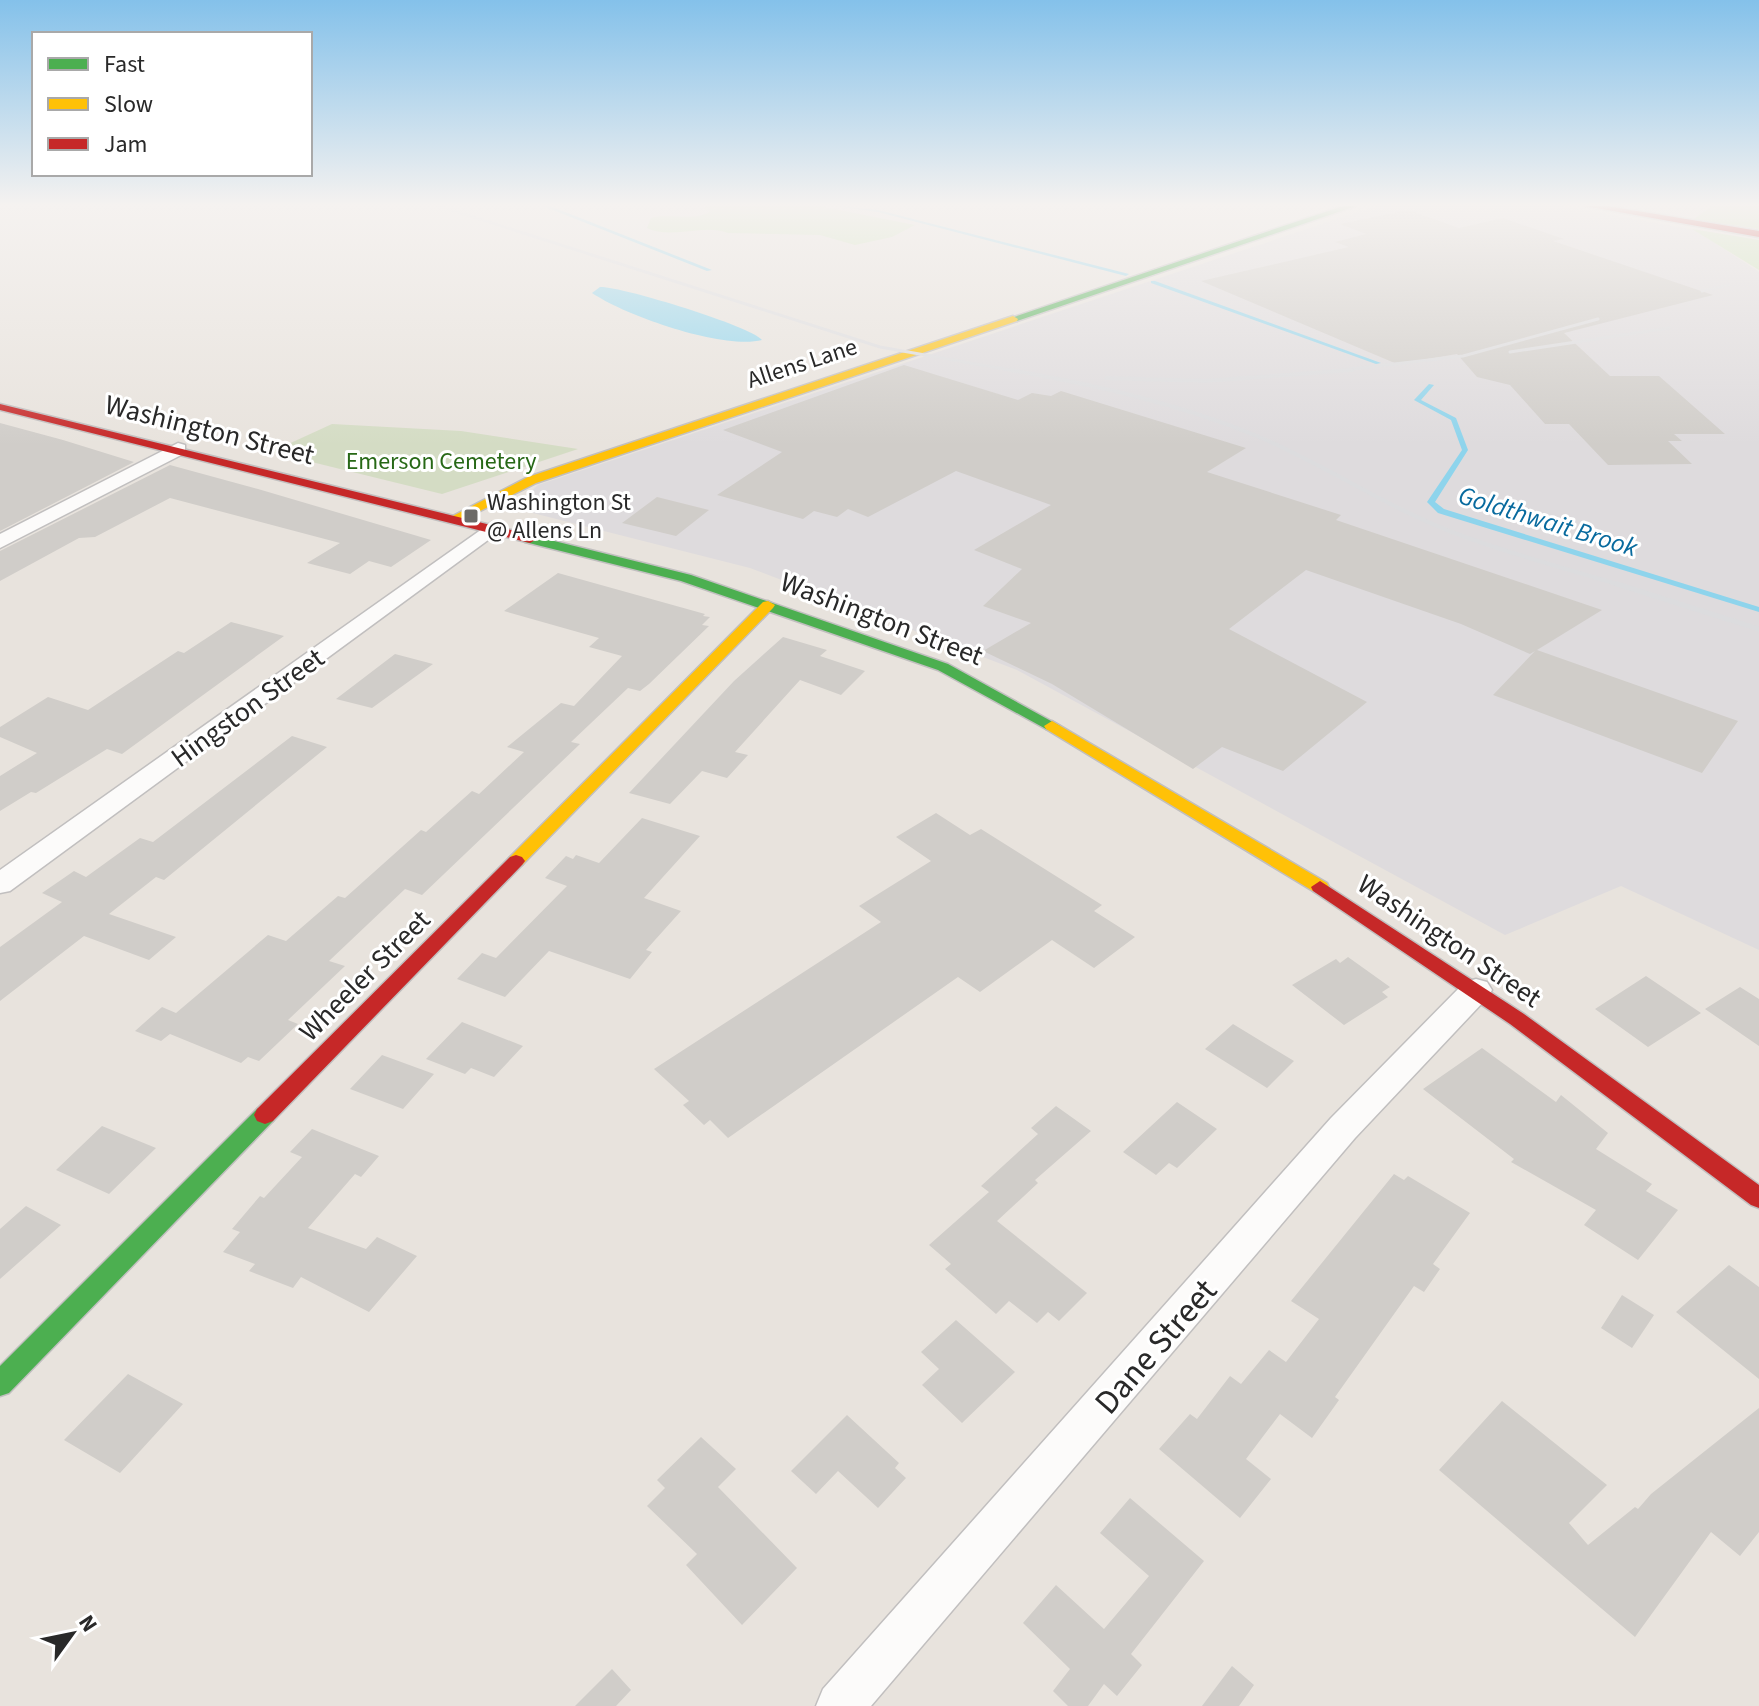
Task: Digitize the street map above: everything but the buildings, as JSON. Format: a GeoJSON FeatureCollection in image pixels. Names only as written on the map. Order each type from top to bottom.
{"type":"FeatureCollection","features":[{"type":"Feature","properties":{"kind":"street","name":"Allens Lane"},"geometry":{"type":"LineString","coordinates":[[455,518],[532,480],[577,464],[1113,286]]}},
{"type":"Feature","properties":{"kind":"street","name":"Washington Street"},"geometry":{"type":"LineString","coordinates":[[0,407],[686,578],[903,651],[987,687],[1295,869],[1476,990],[1677,1134],[1759,1198]]}},
{"type":"Feature","properties":{"kind":"street"},"geometry":{"type":"LineString","coordinates":[[0,542],[178,449]]}},
{"type":"Feature","properties":{"kind":"street","name":"Hingston Street"},"geometry":{"type":"LineString","coordinates":[[0,884],[492,528]]}},
{"type":"Feature","properties":{"kind":"street","name":"Wheeler Street"},"geometry":{"type":"LineString","coordinates":[[0,1384],[768,605]]}},
{"type":"Feature","properties":{"kind":"street","name":"Dane Street"},"geometry":{"type":"LineString","coordinates":[[840,1706],[1343,1128],[1476,990]]}},
{"type":"Feature","properties":{"kind":"shaded area"},"geometry":{"type":"Polygon","coordinates":[[[1137,286],[1759,286],[1759,950],[1621,886],[1505,935],[1017,670],[750,568],[513,508],[538,485],[1137,286]]]}},
{"type":"Feature","properties":{"kind":"green space","name":"Emerson Cemetery"},"geometry":{"type":"Polygon","coordinates":[[[332,424],[461,431],[578,449],[442,494],[271,452],[332,424]]]}},
{"type":"Feature","properties":{"kind":"water"},"geometry":{"type":"Polygon","coordinates":[[[600,287],[684,308],[735,326],[762,340],[745,342],[700,336],[650,321],[592,293],[600,287]]]}},
{"type":"Feature","properties":{"kind":"waterway","name":"Goldthwait Brook"},"geometry":{"type":"LineString","coordinates":[[1163,286],[1378,363]]}},
{"type":"Feature","properties":{"kind":"waterway","name":"Goldthwait Brook"},"geometry":{"type":"LineString","coordinates":[[1431,385],[1417,400],[1454,419],[1465,450],[1431,502],[1441,511],[1759,610]]}},
{"type":"Feature","properties":{"kind":"railway"},"geometry":{"type":"LineString","coordinates":[[688,286],[880,347],[1014,371]]}},
{"type":"Feature","properties":{"kind":"railway"},"geometry":{"type":"LineString","coordinates":[[1702,291],[1725,286]]}},
{"type":"Feature","properties":{"kind":"railway"},"geometry":{"type":"LineString","coordinates":[[1327,372],[1463,356],[1598,319]]}},
{"type":"Feature","properties":{"kind":"railway"},"geometry":{"type":"LineString","coordinates":[[1510,352],[1669,328]]}},
{"type":"Feature","properties":{"kind":"railway"},"geometry":{"type":"LineString","coordinates":[[1327,372],[1352,370]]}},
{"type":"Feature","properties":{"kind":"railway"},"geometry":{"type":"LineString","coordinates":[[1014,371],[1021,372]]}},
{"type":"Feature","properties":{"kind":"railway"},"geometry":{"type":"LineString","coordinates":[[1014,371],[1135,396],[1227,424],[1283,448],[1383,500],[1460,535],[1623,586]]}},
{"type":"Feature","properties":{"kind":"railway"},"geometry":{"type":"LineString","coordinates":[[1106,378],[1205,381],[1327,372]]}},
{"type":"Feature","properties":{"kind":"railway"},"geometry":{"type":"LineString","coordinates":[[1617,584],[1759,629]]}},
{"type":"Feature","properties":{"kind":"traffic: fast"},"geometry":{"type":"LineString","coordinates":[[1013,319],[1113,286]]}},
{"type":"Feature","properties":{"kind":"traffic: fast"},"geometry":{"type":"LineString","coordinates":[[530,539],[686,578],[943,667],[1052,726]]}},
{"type":"Feature","properties":{"kind":"traffic: fast"},"geometry":{"type":"LineString","coordinates":[[0,1384],[265,1115]]}},
{"type":"Feature","properties":{"kind":"traffic: slow"},"geometry":{"type":"LineString","coordinates":[[455,518],[532,480],[1013,319]]}},
{"type":"Feature","properties":{"kind":"traffic: slow"},"geometry":{"type":"LineString","coordinates":[[516,861],[768,605]]}},
{"type":"Feature","properties":{"kind":"traffic: slow"},"geometry":{"type":"LineString","coordinates":[[1052,726],[1320,887]]}},
{"type":"Feature","properties":{"kind":"traffic: jam"},"geometry":{"type":"LineString","coordinates":[[0,407],[530,539]]}},
{"type":"Feature","properties":{"kind":"traffic: jam"},"geometry":{"type":"LineString","coordinates":[[265,1115],[516,861]]}},
{"type":"Feature","properties":{"kind":"traffic: jam"},"geometry":{"type":"LineString","coordinates":[[1320,887],[1517,1019],[1759,1198]]}},
{"type":"Feature","properties":{"kind":"place","name":"Washington St @ Allens Ln"},"geometry":{"type":"Point","coordinates":[471,516]}}]}
